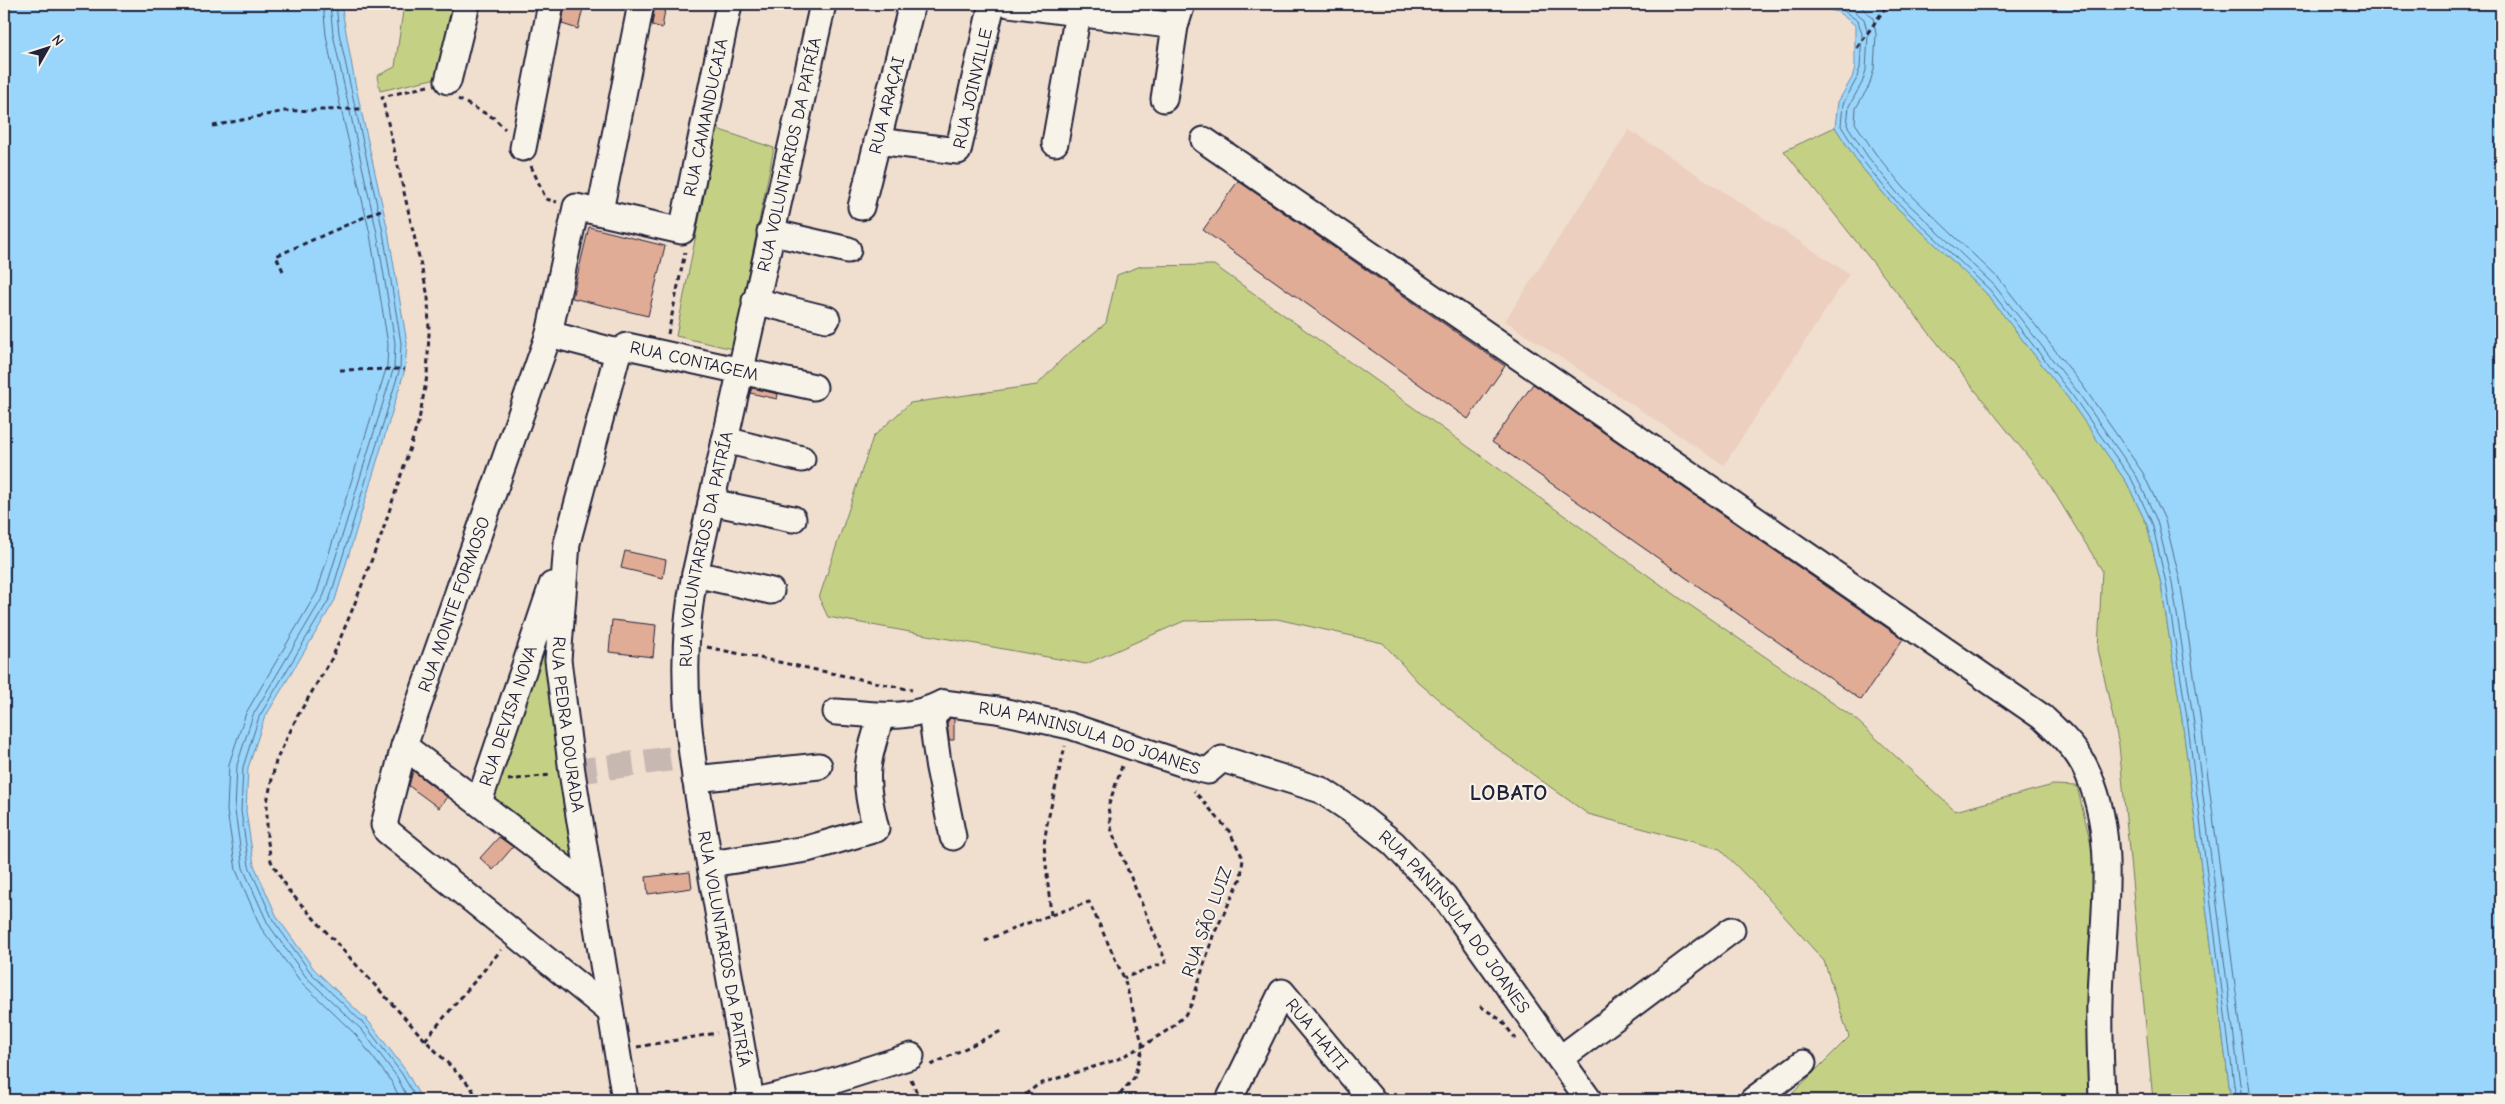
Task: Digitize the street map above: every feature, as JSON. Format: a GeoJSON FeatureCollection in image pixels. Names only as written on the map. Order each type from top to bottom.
{"type":"FeatureCollection","features":[{"type":"Feature","properties":{"kind":"street"},"geometry":{"type":"LineString","coordinates":[[448,81],[468,4]]}},
{"type":"Feature","properties":{"kind":"street"},"geometry":{"type":"LineString","coordinates":[[523,148],[551,4]]}},
{"type":"Feature","properties":{"kind":"street"},"geometry":{"type":"LineString","coordinates":[[600,211],[641,4]]}},
{"type":"Feature","properties":{"kind":"street","name":"RUA CAMANDUCAIA"},"geometry":{"type":"LineString","coordinates":[[682,231],[729,4]]}},
{"type":"Feature","properties":{"kind":"street","name":"RUA VOLUNTARIOS DA PATRÍA"},"geometry":{"type":"LineString","coordinates":[[750,1100],[695,779],[686,710],[685,642],[687,610],[754,301],[823,4]]}},
{"type":"Feature","properties":{"kind":"street","name":"RUA ARAÇAI"},"geometry":{"type":"LineString","coordinates":[[861,207],[912,4]]}},
{"type":"Feature","properties":{"kind":"street","name":"RUA JOINVILLE"},"geometry":{"type":"LineString","coordinates":[[877,141],[958,151],[992,4]]}},
{"type":"Feature","properties":{"kind":"street"},"geometry":{"type":"LineString","coordinates":[[1009,4],[1078,13],[1179,15],[1164,99]]}},
{"type":"Feature","properties":{"kind":"street"},"geometry":{"type":"LineString","coordinates":[[1056,143],[1078,13]]}},
{"type":"Feature","properties":{"kind":"street"},"geometry":{"type":"LineString","coordinates":[[1204,140],[2042,717],[2066,739],[2084,765],[2096,798],[2104,838],[2105,910],[2100,1001],[2102,1100]]}},
{"type":"Feature","properties":{"kind":"street","name":"RUA MONTE FORMOSO"},"geometry":{"type":"LineString","coordinates":[[610,1011],[384,828],[404,746],[549,334],[576,207],[682,231]]}},
{"type":"Feature","properties":{"kind":"street"},"geometry":{"type":"LineString","coordinates":[[770,232],[848,250]]}},
{"type":"Feature","properties":{"kind":"street"},"geometry":{"type":"LineString","coordinates":[[754,301],[827,319]]}},
{"type":"Feature","properties":{"kind":"street","name":"RUA CONTAGEM"},"geometry":{"type":"LineString","coordinates":[[549,334],[618,352],[628,346],[814,387]]}},
{"type":"Feature","properties":{"kind":"street","name":"RUA PEDRA DOURADA"},"geometry":{"type":"LineString","coordinates":[[618,352],[567,542],[558,660],[572,772],[625,1100]]}},
{"type":"Feature","properties":{"kind":"street"},"geometry":{"type":"LineString","coordinates":[[725,440],[802,459]]}},
{"type":"Feature","properties":{"kind":"street"},"geometry":{"type":"LineString","coordinates":[[711,502],[793,519]]}},
{"type":"Feature","properties":{"kind":"street","name":"RUA DEVISA NOVA"},"geometry":{"type":"LineString","coordinates":[[482,793],[567,542]]}},
{"type":"Feature","properties":{"kind":"street"},"geometry":{"type":"LineString","coordinates":[[695,574],[772,591]]}},
{"type":"Feature","properties":{"kind":"street"},"geometry":{"type":"LineString","coordinates":[[836,712],[881,716],[914,715],[942,703]]}},
{"type":"Feature","properties":{"kind":"street"},"geometry":{"type":"LineString","coordinates":[[942,703],[932,719],[938,763],[953,837]]}},
{"type":"Feature","properties":{"kind":"street","name":"RUA PANINSULA DO JOANES"},"geometry":{"type":"LineString","coordinates":[[942,703],[997,710],[1070,726],[1198,769],[1208,770],[1222,759],[1321,790],[1354,812],[1393,843],[1444,896],[1561,1058],[1578,1096]]}},
{"type":"Feature","properties":{"kind":"street"},"geometry":{"type":"LineString","coordinates":[[710,864],[807,849],[876,829],[866,786],[866,771],[881,716]]}},
{"type":"Feature","properties":{"kind":"street"},"geometry":{"type":"LineString","coordinates":[[404,746],[482,793],[590,888]]}},
{"type":"Feature","properties":{"kind":"street"},"geometry":{"type":"LineString","coordinates":[[695,779],[819,766]]}},
{"type":"Feature","properties":{"kind":"street"},"geometry":{"type":"LineString","coordinates":[[1561,1058],[1732,930]]}},
{"type":"Feature","properties":{"kind":"street","name":"RUA HAITI"},"geometry":{"type":"LineString","coordinates":[[1229,1100],[1282,992],[1370,1100]]}},
{"type":"Feature","properties":{"kind":"street"},"geometry":{"type":"LineString","coordinates":[[760,1100],[919,1062]]}},
{"type":"Feature","properties":{"kind":"street"},"geometry":{"type":"LineString","coordinates":[[1753,1100],[1803,1063]]}},
{"type":"Feature","properties":{"kind":"path"},"geometry":{"type":"LineString","coordinates":[[1857,48],[1888,4]]}},
{"type":"Feature","properties":{"kind":"path"},"geometry":{"type":"LineString","coordinates":[[448,81],[382,97],[428,296],[427,376],[416,430],[382,533],[353,608],[332,658],[297,717],[276,761],[267,802],[266,836],[271,861],[288,890],[425,1040],[471,1087],[478,1100]]}},
{"type":"Feature","properties":{"kind":"path"},"geometry":{"type":"LineString","coordinates":[[213,126],[285,111],[360,109]]}},
{"type":"Feature","properties":{"kind":"path"},"geometry":{"type":"LineString","coordinates":[[283,271],[276,256],[383,209]]}},
{"type":"Feature","properties":{"kind":"path"},"geometry":{"type":"LineString","coordinates":[[664,354],[688,239],[682,231]]}},
{"type":"Feature","properties":{"kind":"path"},"geometry":{"type":"LineString","coordinates":[[340,370],[405,369]]}},
{"type":"Feature","properties":{"kind":"path"},"geometry":{"type":"LineString","coordinates":[[685,642],[913,690]]}},
{"type":"Feature","properties":{"kind":"path"},"geometry":{"type":"LineString","coordinates":[[1051,915],[1044,845],[1047,824],[1070,726]]}},
{"type":"Feature","properties":{"kind":"path"},"geometry":{"type":"LineString","coordinates":[[1124,978],[1166,962],[1112,832],[1108,808],[1130,745]]}},
{"type":"Feature","properties":{"kind":"path","name":"RUA SÃO LUIZ"},"geometry":{"type":"LineString","coordinates":[[1018,1100],[1038,1084],[1085,1072],[1116,1060],[1143,1046],[1171,1028],[1185,1014],[1192,1003],[1213,936],[1242,878],[1243,858],[1239,846],[1210,807],[1194,791],[1198,769]]}},
{"type":"Feature","properties":{"kind":"path"},"geometry":{"type":"LineString","coordinates":[[482,793],[572,772]]}},
{"type":"Feature","properties":{"kind":"path"},"geometry":{"type":"LineString","coordinates":[[985,941],[1022,924],[1089,902],[1124,978],[1143,1046],[1134,1078],[1115,1100]]}},
{"type":"Feature","properties":{"kind":"path"},"geometry":{"type":"LineString","coordinates":[[425,1040],[514,934]]}},
{"type":"Feature","properties":{"kind":"path"},"geometry":{"type":"LineString","coordinates":[[1480,1006],[1501,1020],[1517,1040]]}},
{"type":"Feature","properties":{"kind":"path"},"geometry":{"type":"LineString","coordinates":[[616,1051],[738,1029]]}},
{"type":"Feature","properties":{"kind":"path"},"geometry":{"type":"LineString","coordinates":[[919,1062],[1001,1031]]}},
{"type":"Feature","properties":{"kind":"shaded area"},"geometry":{"type":"Polygon","coordinates":[[[1629,130],[1849,274],[1724,465],[1505,321],[1629,130]]]}},
{"type":"Feature","properties":{"kind":"green space"},"geometry":{"type":"Polygon","coordinates":[[[404,4],[462,4],[441,77],[380,91],[377,76],[395,67],[404,4]]]}},
{"type":"Feature","properties":{"kind":"green space"},"geometry":{"type":"Polygon","coordinates":[[[1835,127],[1859,164],[1890,201],[1986,293],[2068,398],[2127,483],[2147,525],[2161,584],[2182,719],[2231,1100],[2153,1100],[2119,745],[2098,649],[2102,570],[2046,479],[1784,151],[1835,127]]]}},
{"type":"Feature","properties":{"kind":"green space"},"geometry":{"type":"Polygon","coordinates":[[[717,129],[774,148],[733,349],[676,336],[717,129]]]}},
{"type":"Feature","properties":{"kind":"green space"},"geometry":{"type":"Polygon","coordinates":[[[1214,265],[1681,599],[1853,717],[1955,811],[2053,785],[2077,786],[2098,874],[2094,980],[2118,1100],[1786,1100],[1849,1037],[1824,961],[1767,897],[1720,849],[1588,814],[1492,745],[1418,682],[1383,643],[1277,619],[1184,621],[1086,664],[828,617],[819,598],[873,437],[910,403],[1037,385],[1063,358],[1106,323],[1117,275],[1141,266],[1214,265]]]}},
{"type":"Feature","properties":{"kind":"green space"},"geometry":{"type":"Polygon","coordinates":[[[545,625],[579,873],[484,801],[545,625]]]}},
{"type":"Feature","properties":{"kind":"water"},"geometry":{"type":"Polygon","coordinates":[[[4,4],[341,4],[355,83],[388,231],[407,343],[405,369],[335,600],[264,719],[248,768],[246,811],[254,865],[277,917],[314,969],[370,1023],[406,1071],[422,1100],[4,1100],[4,4]]]}},
{"type":"Feature","properties":{"kind":"water"},"geometry":{"type":"Polygon","coordinates":[[[1097,4],[1176,4],[1171,16],[1097,4]]]}},
{"type":"Feature","properties":{"kind":"water"},"geometry":{"type":"Polygon","coordinates":[[[1807,4],[2501,4],[2501,1100],[2231,1100],[2182,719],[2161,584],[2147,525],[2127,483],[2068,398],[1986,293],[1890,201],[1859,164],[1835,127],[1838,102],[1852,78],[1855,67],[1855,25],[1838,12],[1807,4]]]}},
{"type":"Feature","properties":{"kind":"building"},"geometry":{"type":"Polygon","coordinates":[[[565,4],[584,4],[578,29],[562,24],[565,4]]]}},
{"type":"Feature","properties":{"kind":"building"},"geometry":{"type":"Polygon","coordinates":[[[655,4],[666,4],[662,28],[652,25],[655,4]]]}},
{"type":"Feature","properties":{"kind":"building"},"geometry":{"type":"Polygon","coordinates":[[[1238,181],[1505,366],[1468,419],[1203,230],[1238,181]]]}},
{"type":"Feature","properties":{"kind":"building"},"geometry":{"type":"Polygon","coordinates":[[[589,227],[665,246],[648,316],[572,298],[589,227]]]}},
{"type":"Feature","properties":{"kind":"building"},"geometry":{"type":"Polygon","coordinates":[[[1533,384],[1903,639],[1861,700],[1492,442],[1533,384]]]}},
{"type":"Feature","properties":{"kind":"building"},"geometry":{"type":"Polygon","coordinates":[[[752,388],[778,394],[777,399],[750,393],[752,388]]]}},
{"type":"Feature","properties":{"kind":"building"},"geometry":{"type":"Polygon","coordinates":[[[625,551],[666,560],[663,578],[621,568],[625,551]]]}},
{"type":"Feature","properties":{"kind":"building"},"geometry":{"type":"Polygon","coordinates":[[[612,620],[656,625],[653,657],[609,652],[612,620]]]}},
{"type":"Feature","properties":{"kind":"building"},"geometry":{"type":"Polygon","coordinates":[[[950,718],[954,719],[954,740],[949,740],[947,723],[950,718]]]}},
{"type":"Feature","properties":{"kind":"building"},"geometry":{"type":"Polygon","coordinates":[[[413,771],[447,797],[439,808],[409,786],[413,771]]]}},
{"type":"Feature","properties":{"kind":"building"},"geometry":{"type":"Polygon","coordinates":[[[499,837],[513,847],[493,870],[480,858],[499,837]]]}},
{"type":"Feature","properties":{"kind":"building"},"geometry":{"type":"Polygon","coordinates":[[[690,872],[692,888],[648,894],[646,877],[690,872]]]}},
{"type":"Feature","properties":{"kind":"tunnel"},"geometry":{"type":"LineString","coordinates":[[572,772],[691,756]]}},
{"type":"Feature","properties":{"kind":"district","name":"LOBATO"},"geometry":{"type":"Point","coordinates":[1509,793]}}]}
